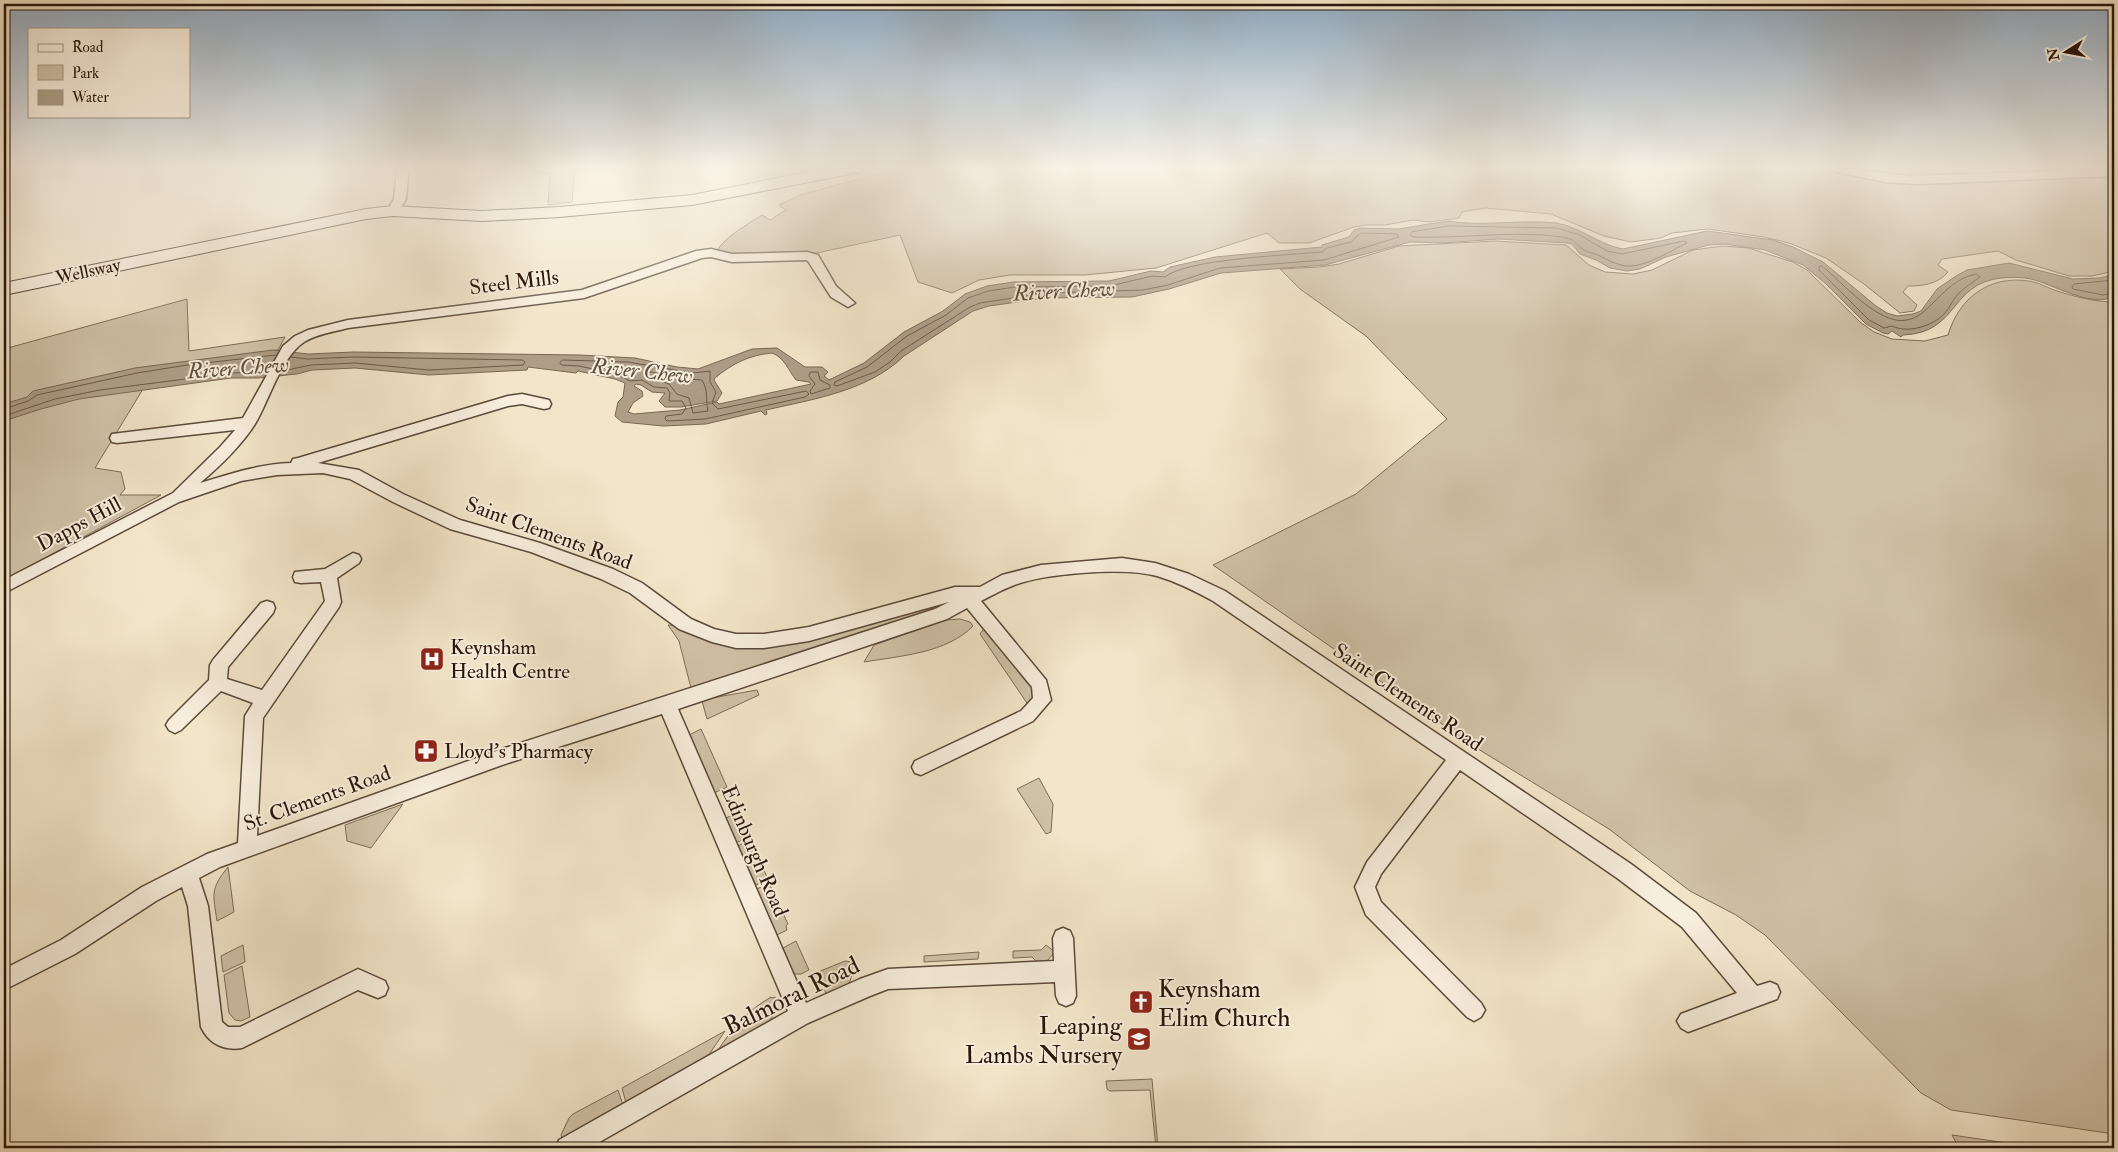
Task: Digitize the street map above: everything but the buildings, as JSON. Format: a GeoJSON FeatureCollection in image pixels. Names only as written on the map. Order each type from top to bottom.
{"type":"FeatureCollection","features":[{"type":"Feature","properties":{"kind":"main road","name":"Wellsway"},"geometry":{"type":"LineString","coordinates":[[4,289],[326,222]]}},
{"type":"Feature","properties":{"kind":"street","name":"Steel Mills"},"geometry":{"type":"LineString","coordinates":[[220,456],[248,423],[288,349],[303,337],[348,324],[584,294],[700,254],[711,253],[732,258],[807,256],[813,258],[828,287],[848,303]]}},
{"type":"Feature","properties":{"kind":"street"},"geometry":{"type":"LineString","coordinates":[[277,469],[508,401],[522,399],[544,404]]}},
{"type":"Feature","properties":{"kind":"street"},"geometry":{"type":"LineString","coordinates":[[117,438],[248,423]]}},
{"type":"Feature","properties":{"kind":"street"},"geometry":{"type":"LineString","coordinates":[[220,456],[219,466],[225,473],[240,476]]}},
{"type":"Feature","properties":{"kind":"street","name":"Dapps Hill"},"geometry":{"type":"LineString","coordinates":[[174,498],[220,456]]}},
{"type":"Feature","properties":{"kind":"street","name":"Saint Clements Road"},"geometry":{"type":"LineString","coordinates":[[240,476],[277,469],[322,468],[354,474],[398,498],[456,525],[534,547],[606,574],[636,588],[685,624],[712,635],[736,641],[764,641],[808,634],[955,594],[977,596]]}},
{"type":"Feature","properties":{"kind":"street","name":"Dapps Hill"},"geometry":{"type":"LineString","coordinates":[[4,588],[174,498],[240,476]]}},
{"type":"Feature","properties":{"kind":"street"},"geometry":{"type":"LineString","coordinates":[[301,577],[328,575],[352,559]]}},
{"type":"Feature","properties":{"kind":"street","name":"Saint Clements Road"},"geometry":{"type":"LineString","coordinates":[[667,704],[941,614],[1008,580],[1041,571],[1080,566],[1122,564],[1155,569],[1189,580],[1227,601],[1624,871],[1689,920],[1762,995],[1688,1021]]}},
{"type":"Feature","properties":{"kind":"street"},"geometry":{"type":"LineString","coordinates":[[247,848],[254,716],[333,602],[328,575]]}},
{"type":"Feature","properties":{"kind":"street"},"geometry":{"type":"LineString","coordinates":[[921,767],[1027,716],[1042,700],[1040,685],[977,596]]}},
{"type":"Feature","properties":{"kind":"street"},"geometry":{"type":"LineString","coordinates":[[175,725],[218,683],[219,665],[266,608]]}},
{"type":"Feature","properties":{"kind":"street"},"geometry":{"type":"LineString","coordinates":[[218,683],[265,699]]}},
{"type":"Feature","properties":{"kind":"street","name":"St. Clements Road"},"geometry":{"type":"LineString","coordinates":[[4,980],[68,947],[149,894],[188,873],[247,848],[502,756],[667,704]]}},
{"type":"Feature","properties":{"kind":"street","name":"Edinburgh Road"},"geometry":{"type":"LineString","coordinates":[[667,704],[801,1016]]}},
{"type":"Feature","properties":{"kind":"street"},"geometry":{"type":"LineString","coordinates":[[1458,758],[1374,868],[1364,887],[1373,908],[1474,1010]]}},
{"type":"Feature","properties":{"kind":"street"},"geometry":{"type":"LineString","coordinates":[[188,873],[198,906],[212,1026],[220,1036],[230,1040],[242,1037],[358,979],[378,988]]}},
{"type":"Feature","properties":{"kind":"street"},"geometry":{"type":"LineString","coordinates":[[1063,938],[1066,996]]}},
{"type":"Feature","properties":{"kind":"street","name":"Balmoral Road"},"geometry":{"type":"LineString","coordinates":[[566,1148],[801,1016],[867,986],[888,979],[1064,971]]}},
{"type":"Feature","properties":{"kind":"green space"},"geometry":{"type":"Polygon","coordinates":[[[752,222],[1403,222],[1354,227],[1309,243],[1279,243],[1267,233],[1156,268],[1085,275],[1010,275],[979,280],[952,293],[918,282],[900,235],[817,253],[716,254],[723,243],[752,222]]]}},
{"type":"Feature","properties":{"kind":"green space"},"geometry":{"type":"Polygon","coordinates":[[[1570,222],[2114,222],[2114,271],[2092,276],[2069,276],[2016,260],[1998,251],[1942,259],[1938,265],[1948,272],[1930,284],[1908,286],[1903,292],[1917,305],[1914,311],[1900,313],[1864,284],[1826,258],[1789,243],[1764,237],[1708,229],[1672,233],[1661,238],[1631,242],[1604,236],[1570,222]]]}},
{"type":"Feature","properties":{"kind":"green space"},"geometry":{"type":"Polygon","coordinates":[[[1495,241],[1566,245],[1589,265],[1605,272],[1633,274],[1652,270],[1693,250],[1722,246],[1748,248],[1793,262],[1807,270],[1860,322],[1874,332],[1892,339],[1925,341],[1948,335],[1953,322],[1968,300],[1989,286],[2001,282],[2014,280],[2029,281],[2096,301],[2111,302],[2114,299],[2114,1134],[1951,1110],[1921,1093],[1765,935],[1736,915],[1690,891],[1609,829],[1478,749],[1213,565],[1356,494],[1447,419],[1366,336],[1300,289],[1280,269],[1339,264],[1399,246],[1495,241]]]}},
{"type":"Feature","properties":{"kind":"green space"},"geometry":{"type":"Polygon","coordinates":[[[187,299],[189,351],[285,337],[278,350],[157,366],[95,468],[121,472],[125,489],[120,495],[161,495],[4,580],[4,349],[187,299]]]}},
{"type":"Feature","properties":{"kind":"green space"},"geometry":{"type":"Polygon","coordinates":[[[958,598],[945,606],[691,688],[679,641],[668,625],[684,629],[713,643],[741,647],[958,598]]]}},
{"type":"Feature","properties":{"kind":"green space"},"geometry":{"type":"Polygon","coordinates":[[[960,619],[970,622],[973,626],[962,635],[937,648],[864,662],[874,645],[946,620],[960,619]]]}},
{"type":"Feature","properties":{"kind":"green space"},"geometry":{"type":"Polygon","coordinates":[[[985,627],[1033,688],[1034,698],[1029,706],[980,634],[985,627]]]}},
{"type":"Feature","properties":{"kind":"green space"},"geometry":{"type":"Polygon","coordinates":[[[757,690],[759,695],[707,719],[702,701],[757,690]]]}},
{"type":"Feature","properties":{"kind":"green space"},"geometry":{"type":"Polygon","coordinates":[[[701,729],[727,787],[714,793],[689,735],[701,729]]]}},
{"type":"Feature","properties":{"kind":"green space"},"geometry":{"type":"Polygon","coordinates":[[[1039,778],[1053,804],[1051,832],[1046,834],[1017,789],[1039,778]]]}},
{"type":"Feature","properties":{"kind":"green space"},"geometry":{"type":"Polygon","coordinates":[[[403,804],[371,848],[347,841],[345,825],[403,804]]]}},
{"type":"Feature","properties":{"kind":"green space"},"geometry":{"type":"Polygon","coordinates":[[[739,812],[750,836],[736,843],[726,818],[739,812]]]}},
{"type":"Feature","properties":{"kind":"green space"},"geometry":{"type":"Polygon","coordinates":[[[750,840],[768,879],[756,885],[738,846],[750,840]]]}},
{"type":"Feature","properties":{"kind":"green space"},"geometry":{"type":"Polygon","coordinates":[[[228,867],[234,912],[217,921],[214,892],[218,881],[228,867]]]}},
{"type":"Feature","properties":{"kind":"green space"},"geometry":{"type":"Polygon","coordinates":[[[769,883],[788,924],[786,926],[787,930],[777,935],[757,889],[769,883]]]}},
{"type":"Feature","properties":{"kind":"green space"},"geometry":{"type":"Polygon","coordinates":[[[796,941],[809,970],[801,974],[794,974],[783,948],[796,941]]]}},
{"type":"Feature","properties":{"kind":"green space"},"geometry":{"type":"Polygon","coordinates":[[[243,945],[245,962],[223,972],[221,956],[243,945]]]}},
{"type":"Feature","properties":{"kind":"green space"},"geometry":{"type":"Polygon","coordinates":[[[1046,945],[1055,952],[1047,961],[1039,964],[1032,957],[1013,958],[1013,951],[1041,950],[1046,945]]]}},
{"type":"Feature","properties":{"kind":"green space"},"geometry":{"type":"Polygon","coordinates":[[[979,952],[978,959],[924,962],[924,956],[979,952]]]}},
{"type":"Feature","properties":{"kind":"green space"},"geometry":{"type":"Polygon","coordinates":[[[845,961],[852,962],[852,975],[848,987],[827,996],[817,975],[818,972],[845,961]]]}},
{"type":"Feature","properties":{"kind":"green space"},"geometry":{"type":"Polygon","coordinates":[[[242,966],[250,1017],[241,1021],[235,1020],[229,1013],[224,975],[242,966]]]}},
{"type":"Feature","properties":{"kind":"green space"},"geometry":{"type":"Polygon","coordinates":[[[771,997],[775,997],[777,1007],[774,1015],[767,1023],[748,1036],[718,1050],[742,1020],[771,997]]]}},
{"type":"Feature","properties":{"kind":"green space"},"geometry":{"type":"Polygon","coordinates":[[[725,1031],[706,1059],[626,1103],[622,1088],[725,1031]]]}},
{"type":"Feature","properties":{"kind":"green space"},"geometry":{"type":"Polygon","coordinates":[[[1152,1079],[1158,1148],[1156,1148],[1150,1090],[1110,1091],[1107,1089],[1106,1081],[1152,1079]]]}},
{"type":"Feature","properties":{"kind":"green space"},"geometry":{"type":"Polygon","coordinates":[[[618,1090],[623,1105],[562,1138],[561,1135],[573,1114],[618,1090]]]}},
{"type":"Feature","properties":{"kind":"green space"},"geometry":{"type":"Polygon","coordinates":[[[1952,1135],[2041,1148],[1959,1148],[1952,1135]]]}},
{"type":"Feature","properties":{"kind":"water","name":"River Chew"},"geometry":{"type":"Polygon","coordinates":[[[1443,222],[1556,223],[1574,228],[1606,244],[1623,249],[1707,231],[1773,240],[1793,247],[1823,262],[1876,306],[1887,313],[1897,316],[1921,311],[1937,289],[1967,270],[2009,263],[2073,279],[2099,278],[2114,275],[2114,296],[2095,300],[2084,298],[2031,279],[2001,278],[1984,282],[1972,289],[1935,326],[1901,337],[1892,331],[1888,334],[1883,333],[1866,324],[1825,283],[1803,265],[1765,250],[1724,244],[1709,245],[1666,257],[1640,269],[1627,271],[1610,268],[1580,254],[1572,244],[1567,243],[1499,239],[1443,243],[1410,242],[1325,265],[1221,273],[1169,289],[1132,297],[1046,298],[989,306],[973,311],[904,356],[890,368],[857,386],[766,410],[767,414],[765,415],[761,411],[706,424],[663,426],[622,422],[615,416],[618,402],[623,397],[625,383],[578,371],[576,373],[528,367],[527,370],[429,375],[355,368],[312,370],[297,374],[258,378],[231,378],[79,399],[4,421],[4,404],[27,397],[33,391],[135,368],[273,350],[308,354],[353,352],[580,355],[635,358],[677,367],[698,369],[752,349],[777,348],[805,367],[822,367],[828,372],[824,376],[829,380],[864,363],[904,332],[943,311],[965,294],[987,286],[1014,282],[1109,281],[1151,271],[1163,272],[1170,267],[1215,257],[1322,247],[1322,245],[1349,237],[1354,230],[1360,228],[1398,229],[1443,222]],[[772,353],[749,358],[735,364],[714,380],[722,393],[717,401],[681,407],[665,407],[659,401],[665,393],[652,392],[636,384],[634,386],[642,391],[643,396],[633,403],[628,412],[634,414],[680,410],[717,402],[719,404],[811,384],[796,380],[783,361],[772,353]]]}},
{"type":"Feature","properties":{"kind":"place","name":"Keynsham Health Centre"},"geometry":{"type":"Point","coordinates":[432,659]}},
{"type":"Feature","properties":{"kind":"place","name":"Lloyd's Pharmacy"},"geometry":{"type":"Point","coordinates":[426,751]}},
{"type":"Feature","properties":{"kind":"place","name":"Keynsham Elim Church"},"geometry":{"type":"Point","coordinates":[1141,1002]}},
{"type":"Feature","properties":{"kind":"place","name":"Leaping Lambs Nursery"},"geometry":{"type":"Point","coordinates":[1139,1039]}}]}
